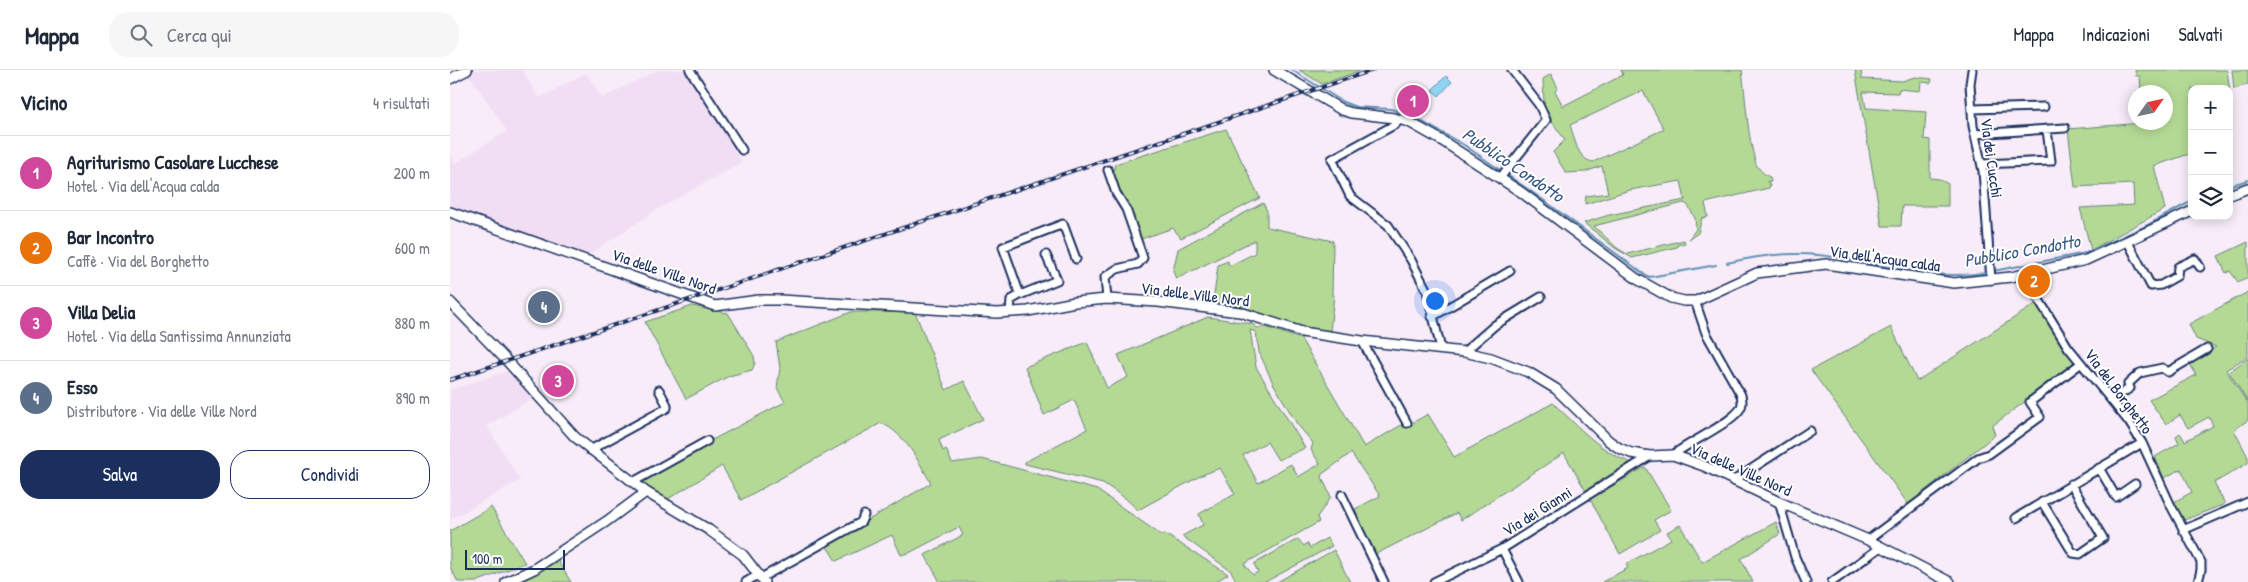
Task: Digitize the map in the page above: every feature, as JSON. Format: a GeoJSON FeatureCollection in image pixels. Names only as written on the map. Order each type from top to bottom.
{"type":"FeatureCollection","features":[{"type":"Feature","properties":{"kind":"street"},"geometry":{"type":"LineString","coordinates":[[450,79],[467,70]]}},
{"type":"Feature","properties":{"kind":"street"},"geometry":{"type":"LineString","coordinates":[[690,70],[742,150]]}},
{"type":"Feature","properties":{"kind":"street"},"geometry":{"type":"LineString","coordinates":[[1274,70],[1352,114],[1409,122],[1501,176],[1637,279],[1671,298],[1684,302],[1694,301],[1706,333],[1741,396],[1742,404],[1741,409],[1728,420],[1673,455]]}},
{"type":"Feature","properties":{"kind":"street"},"geometry":{"type":"LineString","coordinates":[[1501,176],[1546,120],[1539,105],[1512,70]]}},
{"type":"Feature","properties":{"kind":"street","name":"Via dei Cucchi"},"geometry":{"type":"LineString","coordinates":[[1972,70],[1972,109],[1975,134],[1982,164],[1991,280]]}},
{"type":"Feature","properties":{"kind":"street"},"geometry":{"type":"LineString","coordinates":[[1972,109],[2044,107]]}},
{"type":"Feature","properties":{"kind":"street"},"geometry":{"type":"LineString","coordinates":[[1398,119],[1396,124],[1332,159],[1350,196],[1388,225],[1411,260],[1427,291],[1441,349]]}},
{"type":"Feature","properties":{"kind":"street"},"geometry":{"type":"LineString","coordinates":[[1975,134],[2065,128]]}},
{"type":"Feature","properties":{"kind":"street"},"geometry":{"type":"LineString","coordinates":[[1982,164],[2051,161],[2047,130]]}},
{"type":"Feature","properties":{"kind":"street"},"geometry":{"type":"LineString","coordinates":[[1107,300],[1105,277],[1116,269],[1138,264],[1143,258],[1126,209],[1116,193],[1108,170]]}},
{"type":"Feature","properties":{"kind":"street"},"geometry":{"type":"LineString","coordinates":[[2233,194],[2248,188]]}},
{"type":"Feature","properties":{"kind":"street","name":"Via delle Ville Nord"},"geometry":{"type":"LineString","coordinates":[[450,212],[715,306],[759,300],[780,300],[997,313],[1107,300],[1158,302],[1240,312],[1302,332],[1362,341],[1464,352],[1504,363],[1542,379],[1556,389],[1609,441],[1630,453],[1650,456],[1673,455],[1704,466],[1779,502],[1868,540],[1950,582]]}},
{"type":"Feature","properties":{"kind":"street","name":"Via dell'Acqua calda"},"geometry":{"type":"LineString","coordinates":[[1694,301],[1757,273],[1826,264],[1954,283],[1991,280],[2086,260],[2188,213]]}},
{"type":"Feature","properties":{"kind":"street"},"geometry":{"type":"LineString","coordinates":[[1020,295],[1004,247],[1063,224],[1076,259]]}},
{"type":"Feature","properties":{"kind":"street"},"geometry":{"type":"LineString","coordinates":[[2128,242],[2151,286],[2161,285],[2177,276],[2178,267],[2192,259],[2195,259],[2200,267]]}},
{"type":"Feature","properties":{"kind":"street"},"geometry":{"type":"LineString","coordinates":[[1010,312],[1011,300],[1056,280],[1046,255]]}},
{"type":"Feature","properties":{"kind":"street"},"geometry":{"type":"LineString","coordinates":[[1432,317],[1510,271]]}},
{"type":"Feature","properties":{"kind":"street","name":"Via del Borghetto"},"geometry":{"type":"LineString","coordinates":[[2023,274],[2080,364],[2112,400],[2142,443],[2183,530],[2201,562],[2198,582]]}},
{"type":"Feature","properties":{"kind":"street"},"geometry":{"type":"LineString","coordinates":[[1464,352],[1494,325],[1541,297]]}},
{"type":"Feature","properties":{"kind":"street"},"geometry":{"type":"LineString","coordinates":[[450,302],[507,361],[575,437],[646,492],[709,530],[743,555],[761,578]]}},
{"type":"Feature","properties":{"kind":"street"},"geometry":{"type":"LineString","coordinates":[[1362,341],[1407,423]]}},
{"type":"Feature","properties":{"kind":"street"},"geometry":{"type":"LineString","coordinates":[[2112,400],[2128,391],[2130,388],[2128,384],[2140,374],[2162,368],[2168,372],[2207,349]]}},
{"type":"Feature","properties":{"kind":"street"},"geometry":{"type":"LineString","coordinates":[[1868,540],[1958,472],[1978,458],[1989,454],[2040,417],[2030,402],[2080,364]]}},
{"type":"Feature","properties":{"kind":"street"},"geometry":{"type":"LineString","coordinates":[[592,451],[667,408],[668,405],[659,390]]}},
{"type":"Feature","properties":{"kind":"street"},"geometry":{"type":"LineString","coordinates":[[592,451],[669,412]]}},
{"type":"Feature","properties":{"kind":"street"},"geometry":{"type":"LineString","coordinates":[[1733,481],[1810,432]]}},
{"type":"Feature","properties":{"kind":"street"},"geometry":{"type":"LineString","coordinates":[[633,482],[707,441]]}},
{"type":"Feature","properties":{"kind":"street"},"geometry":{"type":"LineString","coordinates":[[2016,518],[2142,443]]}},
{"type":"Feature","properties":{"kind":"street","name":"Via dei Gianni"},"geometry":{"type":"LineString","coordinates":[[1434,582],[1502,549],[1650,456]]}},
{"type":"Feature","properties":{"kind":"street"},"geometry":{"type":"LineString","coordinates":[[2099,468],[2116,497],[2135,484]]}},
{"type":"Feature","properties":{"kind":"street"},"geometry":{"type":"LineString","coordinates":[[2042,502],[2073,553],[2080,554],[2103,538],[2071,484]]}},
{"type":"Feature","properties":{"kind":"street"},"geometry":{"type":"LineString","coordinates":[[506,582],[534,569],[607,521],[646,492]]}},
{"type":"Feature","properties":{"kind":"street"},"geometry":{"type":"LineString","coordinates":[[1342,495],[1384,582]]}},
{"type":"Feature","properties":{"kind":"street"},"geometry":{"type":"LineString","coordinates":[[1779,502],[1795,557],[1806,582]]}},
{"type":"Feature","properties":{"kind":"street"},"geometry":{"type":"LineString","coordinates":[[2183,530],[2248,502]]}},
{"type":"Feature","properties":{"kind":"street"},"geometry":{"type":"LineString","coordinates":[[746,582],[761,578],[861,522],[864,515]]}},
{"type":"Feature","properties":{"kind":"street"},"geometry":{"type":"LineString","coordinates":[[1832,582],[1882,547]]}},
{"type":"Feature","properties":{"kind":"street"},"geometry":{"type":"LineString","coordinates":[[1502,549],[1519,582]]}},
{"type":"Feature","properties":{"kind":"shaded area"},"geometry":{"type":"Polygon","coordinates":[[[466,70],[522,70],[539,98],[586,73],[602,98],[658,70],[687,70],[742,162],[658,209],[587,256],[450,207],[450,155],[455,163],[507,131],[466,70]]]}},
{"type":"Feature","properties":{"kind":"shaded area"},"geometry":{"type":"Polygon","coordinates":[[[510,370],[532,399],[487,426],[520,480],[450,520],[450,390],[510,370]]]}},
{"type":"Feature","properties":{"kind":"green space"},"geometry":{"type":"Polygon","coordinates":[[[1299,70],[1362,70],[1322,84],[1299,70]]]}},
{"type":"Feature","properties":{"kind":"green space"},"geometry":{"type":"Polygon","coordinates":[[[1621,70],[1742,70],[1753,153],[1757,166],[1770,177],[1771,182],[1767,181],[1770,186],[1769,188],[1705,203],[1708,217],[1702,218],[1698,233],[1689,239],[1696,229],[1695,218],[1687,204],[1683,203],[1594,226],[1617,248],[1627,254],[1684,240],[1685,243],[1677,245],[1677,247],[1632,258],[1615,248],[1584,223],[1609,215],[1685,200],[1681,181],[1630,190],[1585,204],[1586,196],[1608,193],[1602,166],[1585,172],[1566,173],[1553,152],[1565,140],[1542,108],[1544,103],[1543,79],[1551,74],[1558,88],[1555,91],[1563,106],[1623,75],[1621,70]],[[1643,91],[1570,125],[1580,153],[1583,157],[1593,162],[1664,129],[1643,91]]]}},
{"type":"Feature","properties":{"kind":"green space"},"geometry":{"type":"Polygon","coordinates":[[[1855,70],[1861,70],[1862,79],[1902,81],[1915,77],[1932,79],[1931,83],[1921,82],[1920,91],[1899,89],[1898,93],[1863,92],[1866,108],[1926,112],[1924,139],[1930,140],[1930,178],[1939,179],[1948,184],[1948,206],[1902,206],[1901,226],[1882,226],[1855,70]]]}},
{"type":"Feature","properties":{"kind":"green space"},"geometry":{"type":"Polygon","coordinates":[[[2135,70],[2227,70],[2229,85],[2188,85],[2188,154],[2154,166],[2165,209],[2091,250],[2080,208],[2134,205],[2133,184],[2075,187],[2068,129],[2128,124],[2128,130],[2173,130],[2173,85],[2141,85],[2140,76],[2136,76],[2135,70]]]}},
{"type":"Feature","properties":{"kind":"green space"},"geometry":{"type":"Polygon","coordinates":[[[2232,70],[2248,70],[2248,84],[2234,89],[2232,70]]]}},
{"type":"Feature","properties":{"kind":"green space"},"geometry":{"type":"Polygon","coordinates":[[[1226,129],[1260,198],[1181,238],[1173,228],[1138,240],[1113,172],[1115,164],[1226,129]]]}},
{"type":"Feature","properties":{"kind":"green space"},"geometry":{"type":"Polygon","coordinates":[[[1263,203],[1267,211],[1267,227],[1333,241],[1332,295],[1334,295],[1330,331],[1293,325],[1240,306],[1213,303],[1218,265],[1228,261],[1229,266],[1255,253],[1255,240],[1176,279],[1173,271],[1178,249],[1263,203]]]}},
{"type":"Feature","properties":{"kind":"green space"},"geometry":{"type":"Polygon","coordinates":[[[2248,242],[2248,277],[2238,282],[2230,271],[2226,273],[2218,256],[2248,242]]]}},
{"type":"Feature","properties":{"kind":"green space"},"geometry":{"type":"Polygon","coordinates":[[[2248,292],[2248,356],[2226,370],[2248,404],[2248,420],[2234,430],[2248,457],[2248,463],[2214,483],[2225,504],[2184,520],[2174,502],[2192,492],[2181,469],[2164,478],[2155,457],[2179,443],[2176,436],[2180,433],[2185,441],[2213,426],[2209,417],[2188,428],[2180,415],[2166,424],[2149,400],[2196,375],[2190,364],[2216,347],[2196,339],[2189,324],[2248,292]]]}},
{"type":"Feature","properties":{"kind":"green space"},"geometry":{"type":"Polygon","coordinates":[[[2037,303],[2077,363],[1992,426],[1995,435],[1908,504],[1811,370],[1891,327],[1917,381],[2037,303]]]}},
{"type":"Feature","properties":{"kind":"green space"},"geometry":{"type":"Polygon","coordinates":[[[692,306],[728,313],[754,356],[755,363],[752,370],[729,376],[686,399],[645,322],[692,306]]]}},
{"type":"Feature","properties":{"kind":"green space"},"geometry":{"type":"Polygon","coordinates":[[[851,312],[915,312],[946,390],[964,381],[983,419],[939,440],[943,451],[946,449],[952,463],[982,459],[1097,490],[1161,535],[1165,534],[1228,574],[1215,582],[940,582],[925,555],[963,535],[959,527],[911,552],[901,555],[892,535],[836,561],[826,545],[931,483],[904,441],[897,433],[881,423],[741,500],[722,466],[668,499],[639,482],[712,440],[785,402],[777,388],[780,368],[776,342],[851,312]]]}},
{"type":"Feature","properties":{"kind":"green space"},"geometry":{"type":"Polygon","coordinates":[[[1208,317],[1253,324],[1257,328],[1265,327],[1301,339],[1364,447],[1403,424],[1405,427],[1428,414],[1454,457],[1553,403],[1601,446],[1635,464],[1587,493],[1564,453],[1461,520],[1457,513],[1374,555],[1355,509],[1380,496],[1351,453],[1321,475],[1331,497],[1317,517],[1319,522],[1244,564],[1253,575],[1258,572],[1254,564],[1298,539],[1304,546],[1307,543],[1310,548],[1327,538],[1332,546],[1265,582],[1237,582],[1231,571],[1182,536],[1203,525],[1199,514],[1235,494],[1220,468],[1202,475],[1138,510],[1125,498],[1103,483],[1025,464],[1025,462],[1087,429],[1074,400],[1044,415],[1025,367],[1087,342],[1107,388],[1128,377],[1118,355],[1208,317]],[[1250,330],[1256,367],[1305,448],[1278,460],[1267,442],[1243,455],[1258,483],[1291,464],[1298,477],[1320,464],[1311,450],[1313,443],[1297,424],[1273,383],[1259,352],[1256,332],[1250,330]]]}},
{"type":"Feature","properties":{"kind":"green space"},"geometry":{"type":"Polygon","coordinates":[[[2248,358],[2248,402],[2229,372],[2248,358]]]}},
{"type":"Feature","properties":{"kind":"green space"},"geometry":{"type":"Polygon","coordinates":[[[1645,467],[1671,510],[1654,520],[1660,530],[1620,554],[1590,499],[1645,467]]]}},
{"type":"Feature","properties":{"kind":"green space"},"geometry":{"type":"Polygon","coordinates":[[[491,507],[525,563],[476,582],[458,582],[450,567],[450,531],[491,507]]]}},
{"type":"Feature","properties":{"kind":"green space"},"geometry":{"type":"Polygon","coordinates":[[[1776,522],[1780,534],[1741,559],[1753,582],[1602,582],[1628,568],[1626,564],[1671,539],[1667,532],[1680,525],[1702,562],[1776,522]]]}},
{"type":"Feature","properties":{"kind":"green space"},"geometry":{"type":"Polygon","coordinates":[[[1334,550],[1350,582],[1277,582],[1334,550]]]}},
{"type":"Feature","properties":{"kind":"green space"},"geometry":{"type":"Polygon","coordinates":[[[558,561],[571,582],[520,582],[558,561]]]}},
{"type":"Feature","properties":{"kind":"water"},"geometry":{"type":"Polygon","coordinates":[[[1446,76],[1452,82],[1439,96],[1432,90],[1446,76]]]}},
{"type":"Feature","properties":{"kind":"waterway","name":"Pubblico Condotto"},"geometry":{"type":"LineString","coordinates":[[1292,70],[1343,102],[1356,107],[1391,109],[1414,117],[1464,145],[1546,202],[1645,275],[1650,277],[1716,265]]}},
{"type":"Feature","properties":{"kind":"waterway","name":"Pubblico Condotto"},"geometry":{"type":"LineString","coordinates":[[2233,185],[2248,180]]}},
{"type":"Feature","properties":{"kind":"waterway","name":"Pubblico Condotto"},"geometry":{"type":"LineString","coordinates":[[1993,271],[2086,253],[2146,226],[2188,203]]}},
{"type":"Feature","properties":{"kind":"waterway","name":"Pubblico Condotto"},"geometry":{"type":"LineString","coordinates":[[1727,263],[1772,255],[1807,254],[1925,273],[1967,275],[1989,272]]}},
{"type":"Feature","properties":{"kind":"railway"},"geometry":{"type":"LineString","coordinates":[[450,380],[1373,70]]}},
{"type":"Feature","properties":{"kind":"place","name":"Agriturismo Casolare Lucchese"},"geometry":{"type":"Point","coordinates":[1413,101]}},
{"type":"Feature","properties":{"kind":"place","name":"Bar Incontro"},"geometry":{"type":"Point","coordinates":[2034,281]}},
{"type":"Feature","properties":{"kind":"place","name":"Esso"},"geometry":{"type":"Point","coordinates":[544,307]}},
{"type":"Feature","properties":{"kind":"place","name":"Villa Delia"},"geometry":{"type":"Point","coordinates":[558,381]}}]}
